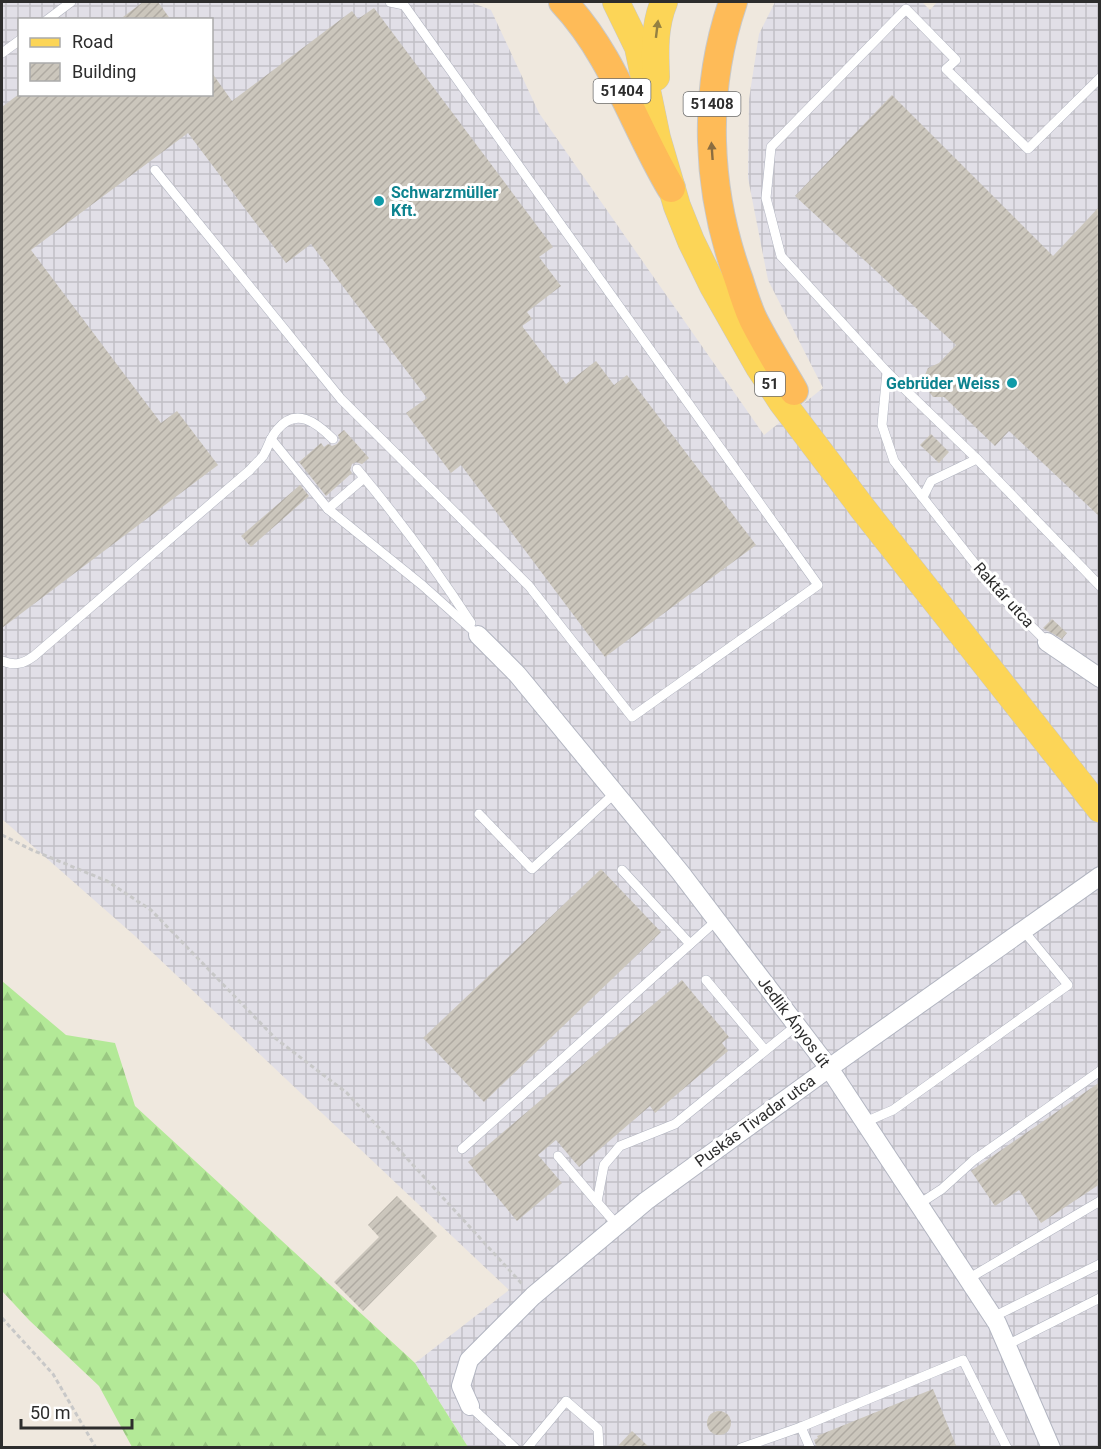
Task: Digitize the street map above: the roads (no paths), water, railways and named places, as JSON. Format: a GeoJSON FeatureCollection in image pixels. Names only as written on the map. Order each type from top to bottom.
{"type":"FeatureCollection","features":[{"type":"Feature","properties":{"kind":"highway","name":"51404"},"geometry":{"type":"LineString","coordinates":[[562,2],[575,15],[604,58],[627,100],[653,158],[671,188]]}},
{"type":"Feature","properties":{"kind":"highway","name":"51408"},"geometry":{"type":"LineString","coordinates":[[733,2],[719,52],[711,106],[711,135],[718,209],[727,248],[753,318],[794,391]]}},
{"type":"Feature","properties":{"kind":"main road","name":"51"},"geometry":{"type":"LineString","coordinates":[[616,2],[638,47],[645,87],[671,188],[691,241],[742,339],[782,402],[863,509],[1100,809]]}},
{"type":"Feature","properties":{"kind":"main road"},"geometry":{"type":"LineString","coordinates":[[627,2],[649,2]]}},
{"type":"Feature","properties":{"kind":"main road","name":"51"},"geometry":{"type":"LineString","coordinates":[[664,2],[658,15],[655,44],[656,84],[668,135],[689,206],[716,268],[748,329],[1100,784]]}},
{"type":"Feature","properties":{"kind":"street","name":"Jedlik Ányos út"},"geometry":{"type":"LineString","coordinates":[[478,635],[517,674],[680,872],[829,1068],[993,1317],[1051,1448]]}},
{"type":"Feature","properties":{"kind":"street","name":"Raktár utca"},"geometry":{"type":"LineString","coordinates":[[1047,642],[1100,678]]}},
{"type":"Feature","properties":{"kind":"street","name":"Puskás Tivadar utca"},"geometry":{"type":"LineString","coordinates":[[470,1406],[460,1386],[470,1360],[533,1296],[646,1201],[1100,876]]}},
{"type":"Feature","properties":{"kind":"lane"},"geometry":{"type":"LineString","coordinates":[[50,18],[71,2]]}},
{"type":"Feature","properties":{"kind":"lane"},"geometry":{"type":"LineString","coordinates":[[155,170],[342,399],[529,586],[632,717],[819,585],[404,5],[390,2]]}},
{"type":"Feature","properties":{"kind":"lane"},"geometry":{"type":"LineString","coordinates":[[1100,78],[1028,149],[946,69],[956,60],[906,9],[771,147],[766,198],[782,256],[887,372],[977,459],[1100,586]]}},
{"type":"Feature","properties":{"kind":"lane"},"geometry":{"type":"LineString","coordinates":[[2,53],[18,41]]}},
{"type":"Feature","properties":{"kind":"lane","name":"Raktár utca"},"geometry":{"type":"LineString","coordinates":[[887,372],[882,425],[894,461],[998,592],[1047,642]]}},
{"type":"Feature","properties":{"kind":"lane"},"geometry":{"type":"LineString","coordinates":[[2,661],[23,664],[34,656],[250,470],[264,455],[271,439],[284,422],[296,418],[308,419],[333,440]]}},
{"type":"Feature","properties":{"kind":"lane"},"geometry":{"type":"LineString","coordinates":[[271,439],[328,509],[422,585],[478,635]]}},
{"type":"Feature","properties":{"kind":"lane"},"geometry":{"type":"LineString","coordinates":[[923,497],[931,481],[977,459]]}},
{"type":"Feature","properties":{"kind":"lane"},"geometry":{"type":"LineString","coordinates":[[357,469],[423,552],[478,635]]}},
{"type":"Feature","properties":{"kind":"lane"},"geometry":{"type":"LineString","coordinates":[[328,509],[364,478]]}},
{"type":"Feature","properties":{"kind":"lane"},"geometry":{"type":"LineString","coordinates":[[479,814],[532,869],[615,793]]}},
{"type":"Feature","properties":{"kind":"lane"},"geometry":{"type":"LineString","coordinates":[[622,870],[690,944]]}},
{"type":"Feature","properties":{"kind":"lane"},"geometry":{"type":"LineString","coordinates":[[462,1149],[717,920]]}},
{"type":"Feature","properties":{"kind":"lane"},"geometry":{"type":"LineString","coordinates":[[865,1122],[893,1110],[1068,985],[1023,930]]}},
{"type":"Feature","properties":{"kind":"lane"},"geometry":{"type":"LineString","coordinates":[[705,980],[765,1050]]}},
{"type":"Feature","properties":{"kind":"lane"},"geometry":{"type":"LineString","coordinates":[[597,1202],[604,1165],[620,1146],[675,1124],[797,1025]]}},
{"type":"Feature","properties":{"kind":"lane"},"geometry":{"type":"LineString","coordinates":[[919,1204],[942,1189],[974,1160],[1100,1071]]}},
{"type":"Feature","properties":{"kind":"lane"},"geometry":{"type":"LineString","coordinates":[[558,1156],[617,1226]]}},
{"type":"Feature","properties":{"kind":"lane"},"geometry":{"type":"LineString","coordinates":[[968,1279],[1100,1201]]}},
{"type":"Feature","properties":{"kind":"lane"},"geometry":{"type":"LineString","coordinates":[[993,1317],[1099,1267]]}},
{"type":"Feature","properties":{"kind":"lane"},"geometry":{"type":"LineString","coordinates":[[1007,1345],[1100,1299]]}},
{"type":"Feature","properties":{"kind":"lane"},"geometry":{"type":"LineString","coordinates":[[741,1448],[801,1427],[963,1360],[1007,1448]]}},
{"type":"Feature","properties":{"kind":"lane"},"geometry":{"type":"LineString","coordinates":[[527,1448],[566,1401],[598,1430],[598,1448]]}},
{"type":"Feature","properties":{"kind":"lane"},"geometry":{"type":"LineString","coordinates":[[470,1406],[513,1446]]}},
{"type":"Feature","properties":{"kind":"lane"},"geometry":{"type":"LineString","coordinates":[[801,1427],[810,1448]]}},
{"type":"Feature","properties":{"kind":"place","name":"Schwarzmüller Kft."},"geometry":{"type":"Point","coordinates":[379,201]}},
{"type":"Feature","properties":{"kind":"place","name":"Gebrüder Weiss"},"geometry":{"type":"Point","coordinates":[1012,383]}}]}
